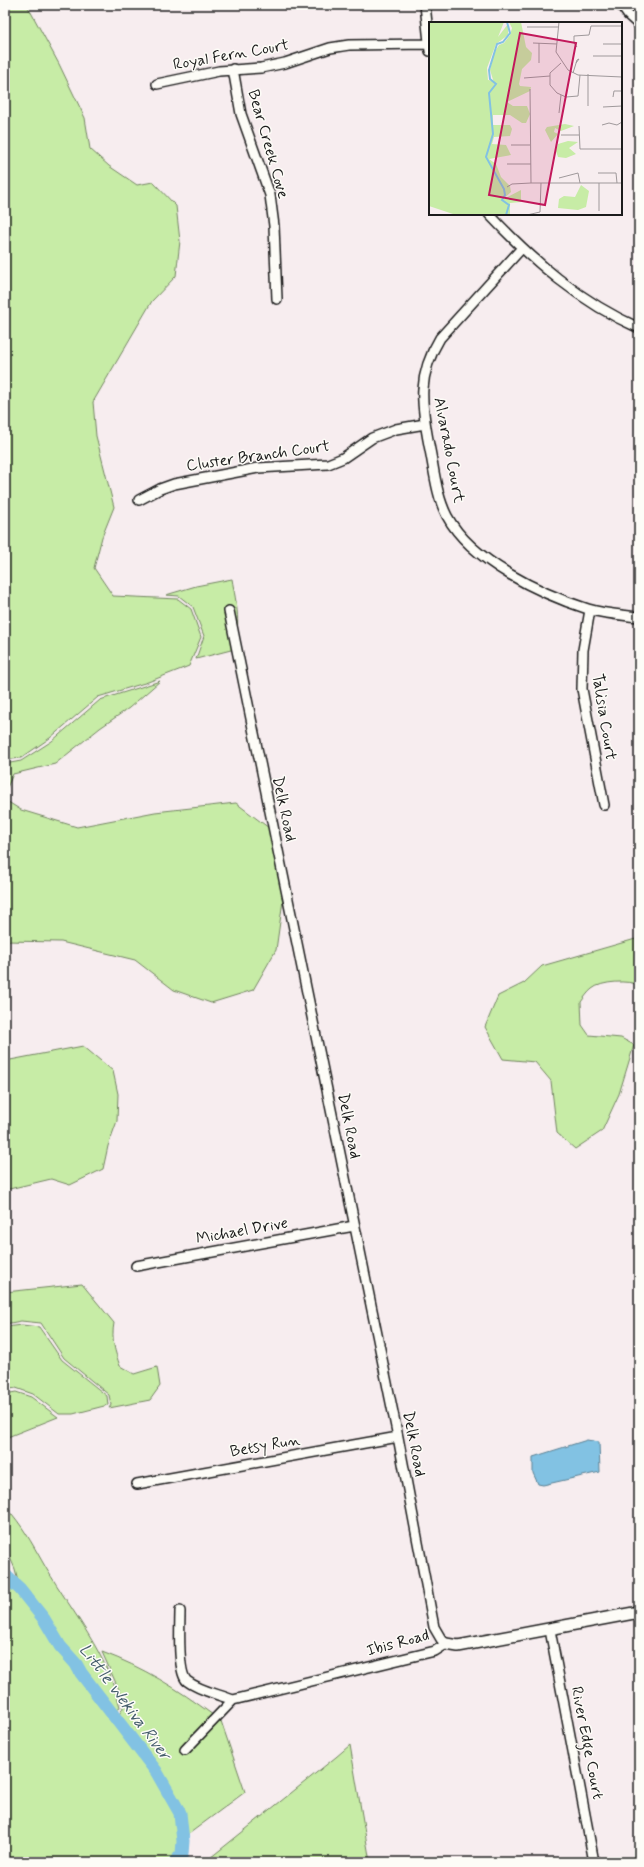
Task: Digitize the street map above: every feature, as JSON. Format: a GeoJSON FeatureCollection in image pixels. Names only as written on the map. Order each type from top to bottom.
{"type":"FeatureCollection","features":[{"type":"Feature","properties":{"kind":"street"},"geometry":{"type":"LineString","coordinates":[[425,5],[429,36]]}},
{"type":"Feature","properties":{"kind":"street"},"geometry":{"type":"LineString","coordinates":[[621,5],[628,15],[639,25]]}},
{"type":"Feature","properties":{"kind":"street","name":"Royal Fern Court"},"geometry":{"type":"LineString","coordinates":[[157,84],[233,70],[261,68],[285,63],[330,48],[349,45],[429,44]]}},
{"type":"Feature","properties":{"kind":"street","name":"Bear Creek Cove"},"geometry":{"type":"LineString","coordinates":[[233,70],[241,114],[270,195],[274,226],[277,299]]}},
{"type":"Feature","properties":{"kind":"street"},"geometry":{"type":"LineString","coordinates":[[489,215],[521,249],[583,298],[614,317],[639,328]]}},
{"type":"Feature","properties":{"kind":"street","name":"Alvarado Court"},"geometry":{"type":"LineString","coordinates":[[521,249],[440,338],[432,352],[425,370],[422,388],[425,424],[440,496],[447,515],[458,534],[477,551],[524,583],[590,610],[639,617]]}},
{"type":"Feature","properties":{"kind":"street","name":"Cluster Branch Court"},"geometry":{"type":"LineString","coordinates":[[140,500],[160,489],[174,484],[258,468],[328,464],[343,458],[372,438],[396,430],[425,424]]}},
{"type":"Feature","properties":{"kind":"street","name":"Talisia Court"},"geometry":{"type":"LineString","coordinates":[[590,610],[582,650],[582,689],[604,805]]}},
{"type":"Feature","properties":{"kind":"street","name":"Delk Road"},"geometry":{"type":"LineString","coordinates":[[228,611],[398,1438],[434,1627],[441,1639],[446,1644]]}},
{"type":"Feature","properties":{"kind":"street","name":"Michael Drive"},"geometry":{"type":"LineString","coordinates":[[136,1266],[354,1226]]}},
{"type":"Feature","properties":{"kind":"street","name":"Betsy Run"},"geometry":{"type":"LineString","coordinates":[[137,1484],[398,1438]]}},
{"type":"Feature","properties":{"kind":"street"},"geometry":{"type":"LineString","coordinates":[[180,1611],[181,1663],[186,1680],[198,1688],[233,1700],[185,1750]]}},
{"type":"Feature","properties":{"kind":"street","name":"Ibis Road"},"geometry":{"type":"LineString","coordinates":[[233,1700],[435,1651],[446,1644],[458,1646],[550,1630],[639,1612]]}},
{"type":"Feature","properties":{"kind":"street","name":"River Edge Court"},"geometry":{"type":"LineString","coordinates":[[550,1630],[594,1862]]}},
{"type":"Feature","properties":{"kind":"green space"},"geometry":{"type":"Polygon","coordinates":[[[5,5],[27,5],[59,64],[85,118],[90,149],[109,166],[137,185],[153,182],[176,206],[180,241],[176,276],[152,301],[93,402],[96,436],[114,507],[102,537],[94,568],[113,596],[178,599],[191,609],[201,637],[189,666],[148,682],[98,697],[50,738],[21,758],[5,760],[5,5]]]}},
{"type":"Feature","properties":{"kind":"green space"},"geometry":{"type":"Polygon","coordinates":[[[232,579],[238,615],[235,642],[231,650],[196,659],[204,636],[193,607],[179,596],[166,595],[196,586],[232,579]]]}},
{"type":"Feature","properties":{"kind":"green space"},"geometry":{"type":"Polygon","coordinates":[[[160,681],[129,708],[100,728],[55,764],[13,774],[5,792],[5,764],[21,761],[52,741],[100,700],[160,681]]]}},
{"type":"Feature","properties":{"kind":"green space"},"geometry":{"type":"Polygon","coordinates":[[[5,800],[21,810],[77,827],[155,812],[236,803],[269,828],[286,879],[276,950],[253,990],[211,1003],[174,990],[135,960],[61,942],[5,941],[5,800]]]}},
{"type":"Feature","properties":{"kind":"green space"},"geometry":{"type":"Polygon","coordinates":[[[639,938],[639,985],[629,982],[602,984],[591,990],[581,1002],[582,1025],[589,1035],[621,1038],[634,1045],[619,1094],[602,1131],[575,1149],[557,1133],[551,1081],[535,1062],[503,1059],[485,1027],[498,996],[524,983],[542,966],[639,938]]]}},
{"type":"Feature","properties":{"kind":"green space"},"geometry":{"type":"Polygon","coordinates":[[[83,1046],[113,1071],[118,1094],[117,1121],[108,1146],[103,1169],[70,1185],[51,1179],[5,1190],[5,1061],[83,1046]]]}},
{"type":"Feature","properties":{"kind":"green space"},"geometry":{"type":"Polygon","coordinates":[[[82,1284],[114,1323],[114,1345],[120,1366],[134,1374],[157,1367],[160,1386],[150,1400],[109,1408],[111,1405],[109,1395],[64,1358],[41,1323],[21,1321],[5,1324],[5,1292],[82,1284]]]}},
{"type":"Feature","properties":{"kind":"green space"},"geometry":{"type":"Polygon","coordinates":[[[22,1325],[39,1327],[62,1360],[107,1396],[108,1405],[73,1414],[59,1414],[33,1394],[16,1388],[5,1390],[5,1327],[22,1325]]]}},
{"type":"Feature","properties":{"kind":"green space"},"geometry":{"type":"Polygon","coordinates":[[[16,1392],[31,1397],[58,1417],[5,1438],[5,1394],[16,1392]]]}},
{"type":"Feature","properties":{"kind":"green space"},"geometry":{"type":"Polygon","coordinates":[[[12,1514],[89,1635],[98,1652],[107,1670],[120,1707],[114,1716],[152,1765],[176,1806],[182,1827],[183,1846],[175,1862],[5,1862],[5,1581],[20,1588],[15,1569],[5,1546],[5,1515],[12,1514]]]}},
{"type":"Feature","properties":{"kind":"green space"},"geometry":{"type":"Polygon","coordinates":[[[102,1652],[160,1679],[213,1715],[180,1749],[185,1756],[220,1720],[221,1721],[245,1792],[186,1836],[184,1820],[170,1787],[161,1772],[118,1716],[123,1708],[119,1690],[102,1652]]]}},
{"type":"Feature","properties":{"kind":"green space"},"geometry":{"type":"Polygon","coordinates":[[[350,1745],[370,1862],[205,1862],[336,1757],[350,1745]]]}},
{"type":"Feature","properties":{"kind":"water"},"geometry":{"type":"Polygon","coordinates":[[[587,1440],[599,1442],[600,1472],[543,1485],[538,1484],[533,1473],[533,1457],[587,1440]]]}},
{"type":"Feature","properties":{"kind":"waterway","name":"Little Wekiva River"},"geometry":{"type":"LineString","coordinates":[[5,1575],[20,1589],[44,1619],[60,1646],[76,1664],[81,1673],[156,1771],[180,1813],[183,1841],[182,1854],[175,1862]]}}]}
